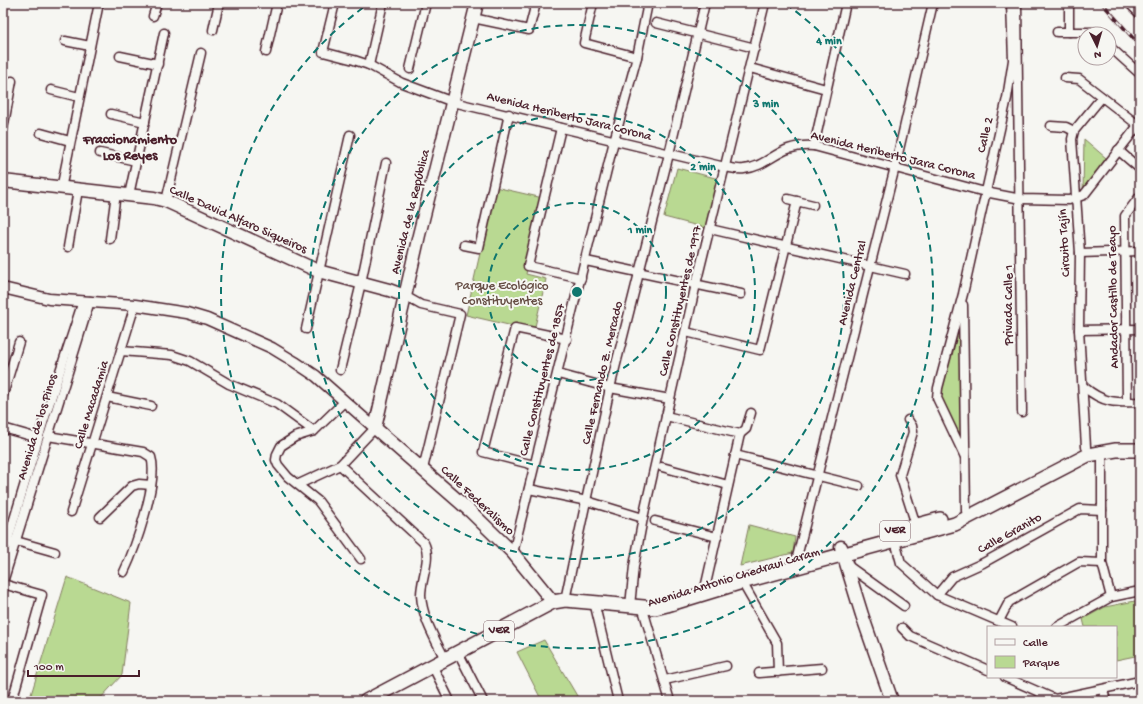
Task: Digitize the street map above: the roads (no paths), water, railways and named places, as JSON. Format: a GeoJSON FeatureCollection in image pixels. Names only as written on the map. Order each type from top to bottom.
{"type":"FeatureCollection","features":[{"type":"Feature","properties":{"kind":"main road","name":"Avenida de la República"},"geometry":{"type":"LineString","coordinates":[[375,428],[405,296],[477,3]]}},
{"type":"Feature","properties":{"kind":"main road","name":"Calle David Alfaro Siqueiros"},"geometry":{"type":"LineString","coordinates":[[3,181],[61,189],[129,194],[166,201],[318,271],[389,290],[405,296]]}},
{"type":"Feature","properties":{"kind":"main road","name":"Calle Federalismo"},"geometry":{"type":"LineString","coordinates":[[375,428],[423,469],[513,553],[559,601]]}},
{"type":"Feature","properties":{"kind":"main road","name":"Avenida Antonio Chedraui Caram"},"geometry":{"type":"LineString","coordinates":[[894,536],[955,524],[967,514],[1086,447],[1113,442],[1140,442]]}},
{"type":"Feature","properties":{"kind":"main road","name":"Avenida Antonio Chedraui Caram"},"geometry":{"type":"LineString","coordinates":[[636,606],[706,584],[795,564],[844,556],[894,536],[916,525],[952,516],[967,514],[1088,455],[1102,452],[1140,450]]}},
{"type":"Feature","properties":{"kind":"main road"},"geometry":{"type":"LineString","coordinates":[[844,556],[862,615],[892,701]]}},
{"type":"Feature","properties":{"kind":"main road","name":"Avenida Antonio Chedraui Caram"},"geometry":{"type":"LineString","coordinates":[[636,606],[655,608],[667,605],[795,564]]}},
{"type":"Feature","properties":{"kind":"main road","name":"VER"},"geometry":{"type":"LineString","coordinates":[[369,700],[432,665],[559,601],[594,602],[636,606]]}},
{"type":"Feature","properties":{"kind":"street"},"geometry":{"type":"LineString","coordinates":[[61,189],[79,97],[100,3]]}},
{"type":"Feature","properties":{"kind":"street"},"geometry":{"type":"LineString","coordinates":[[154,16],[157,3]]}},
{"type":"Feature","properties":{"kind":"street"},"geometry":{"type":"LineString","coordinates":[[213,30],[219,3]]}},
{"type":"Feature","properties":{"kind":"street"},"geometry":{"type":"LineString","coordinates":[[266,52],[277,3]]}},
{"type":"Feature","properties":{"kind":"street","name":"Avenida Heriberto Jara Corona"},"geometry":{"type":"LineString","coordinates":[[335,3],[323,52],[369,65],[402,83],[453,102],[509,114],[561,128],[725,167],[743,169],[753,167],[793,146],[814,146],[985,192],[1020,199],[1075,199]]}},
{"type":"Feature","properties":{"kind":"street"},"geometry":{"type":"LineString","coordinates":[[369,65],[383,3]]}},
{"type":"Feature","properties":{"kind":"street"},"geometry":{"type":"LineString","coordinates":[[410,69],[426,3]]}},
{"type":"Feature","properties":{"kind":"street"},"geometry":{"type":"LineString","coordinates":[[473,18],[529,30],[536,3]]}},
{"type":"Feature","properties":{"kind":"street"},"geometry":{"type":"LineString","coordinates":[[593,3],[584,43],[637,57]]}},
{"type":"Feature","properties":{"kind":"street","name":"Calle Constituyentes de 1857"},"geometry":{"type":"LineString","coordinates":[[513,553],[582,278],[614,141],[637,57],[648,3]]}},
{"type":"Feature","properties":{"kind":"street","name":"Calle Fernando Z. Mercado"},"geometry":{"type":"LineString","coordinates":[[559,601],[587,501],[610,388],[670,154],[705,3]]}},
{"type":"Feature","properties":{"kind":"street","name":"Calle Constituyentes de 1917"},"geometry":{"type":"LineString","coordinates":[[636,606],[634,566],[643,518],[696,284],[765,3]]}},
{"type":"Feature","properties":{"kind":"street"},"geometry":{"type":"LineString","coordinates":[[814,146],[846,3]]}},
{"type":"Feature","properties":{"kind":"street","name":"Avenida Central"},"geometry":{"type":"LineString","coordinates":[[795,564],[818,477],[933,3]]}},
{"type":"Feature","properties":{"kind":"street","name":"Calle 2"},"geometry":{"type":"LineString","coordinates":[[965,458],[937,398],[938,388],[963,294],[1007,98],[1013,60],[1011,3]]}},
{"type":"Feature","properties":{"kind":"street"},"geometry":{"type":"LineString","coordinates":[[1007,98],[1018,100],[1019,54],[1017,3]]}},
{"type":"Feature","properties":{"kind":"street"},"geometry":{"type":"LineString","coordinates":[[1069,3],[1069,32]]}},
{"type":"Feature","properties":{"kind":"street"},"geometry":{"type":"LineString","coordinates":[[1129,3],[1140,14]]}},
{"type":"Feature","properties":{"kind":"street"},"geometry":{"type":"LineString","coordinates":[[656,23],[755,48]]}},
{"type":"Feature","properties":{"kind":"street"},"geometry":{"type":"LineString","coordinates":[[1057,32],[1077,32]]}},
{"type":"Feature","properties":{"kind":"street"},"geometry":{"type":"LineString","coordinates":[[129,194],[164,34]]}},
{"type":"Feature","properties":{"kind":"street"},"geometry":{"type":"LineString","coordinates":[[65,41],[90,46]]}},
{"type":"Feature","properties":{"kind":"street"},"geometry":{"type":"LineString","coordinates":[[166,201],[201,53]]}},
{"type":"Feature","properties":{"kind":"street"},"geometry":{"type":"LineString","coordinates":[[1117,53],[1140,74]]}},
{"type":"Feature","properties":{"kind":"street"},"geometry":{"type":"LineString","coordinates":[[120,56],[158,64]]}},
{"type":"Feature","properties":{"kind":"street"},"geometry":{"type":"LineString","coordinates":[[750,68],[826,89]]}},
{"type":"Feature","properties":{"kind":"street"},"geometry":{"type":"LineString","coordinates":[[1065,78],[1079,79],[1139,124]]}},
{"type":"Feature","properties":{"kind":"street"},"geometry":{"type":"LineString","coordinates":[[3,129],[12,81]]}},
{"type":"Feature","properties":{"kind":"street"},"geometry":{"type":"LineString","coordinates":[[51,90],[79,97]]}},
{"type":"Feature","properties":{"kind":"street"},"geometry":{"type":"LineString","coordinates":[[1075,199],[1072,139],[1074,131],[1102,97]]}},
{"type":"Feature","properties":{"kind":"street","name":"Privada Calle 1"},"geometry":{"type":"LineString","coordinates":[[1018,100],[1022,412]]}},
{"type":"Feature","properties":{"kind":"street"},"geometry":{"type":"LineString","coordinates":[[111,114],[145,122]]}},
{"type":"Feature","properties":{"kind":"street"},"geometry":{"type":"LineString","coordinates":[[464,245],[479,248],[509,114]]}},
{"type":"Feature","properties":{"kind":"street","name":"Circuito Tajín"},"geometry":{"type":"LineString","coordinates":[[1086,447],[1084,387],[1079,330],[1080,252],[1075,199],[1084,195],[1091,187],[1139,124]]}},
{"type":"Feature","properties":{"kind":"street"},"geometry":{"type":"LineString","coordinates":[[1050,126],[1066,127],[1074,131]]}},
{"type":"Feature","properties":{"kind":"street"},"geometry":{"type":"LineString","coordinates":[[561,128],[528,266],[582,278]]}},
{"type":"Feature","properties":{"kind":"street"},"geometry":{"type":"LineString","coordinates":[[41,133],[70,141]]}},
{"type":"Feature","properties":{"kind":"street"},"geometry":{"type":"LineString","coordinates":[[306,329],[350,134]]}},
{"type":"Feature","properties":{"kind":"street"},"geometry":{"type":"LineString","coordinates":[[1118,150],[1140,169]]}},
{"type":"Feature","properties":{"kind":"street"},"geometry":{"type":"LineString","coordinates":[[100,153],[136,161]]}},
{"type":"Feature","properties":{"kind":"street"},"geometry":{"type":"LineString","coordinates":[[340,370],[361,283],[386,164]]}},
{"type":"Feature","properties":{"kind":"street"},"geometry":{"type":"LineString","coordinates":[[68,247],[78,190]]}},
{"type":"Feature","properties":{"kind":"street"},"geometry":{"type":"LineString","coordinates":[[110,240],[116,193]]}},
{"type":"Feature","properties":{"kind":"street","name":"Andador Castillo de Teayo"},"geometry":{"type":"LineString","coordinates":[[1127,402],[1125,216],[1140,196]]}},
{"type":"Feature","properties":{"kind":"street"},"geometry":{"type":"LineString","coordinates":[[788,199],[813,205]]}},
{"type":"Feature","properties":{"kind":"street"},"geometry":{"type":"LineString","coordinates":[[686,332],[760,350],[797,201]]}},
{"type":"Feature","properties":{"kind":"street"},"geometry":{"type":"LineString","coordinates":[[710,229],[786,248],[870,265],[904,274]]}},
{"type":"Feature","properties":{"kind":"street"},"geometry":{"type":"LineString","coordinates":[[1080,252],[1140,251]]}},
{"type":"Feature","properties":{"kind":"street"},"geometry":{"type":"LineString","coordinates":[[586,261],[741,294]]}},
{"type":"Feature","properties":{"kind":"street"},"geometry":{"type":"LineString","coordinates":[[3,288],[49,299],[135,305],[186,313],[207,319],[257,342],[300,365],[316,376],[375,428],[340,465],[299,484]]}},
{"type":"Feature","properties":{"kind":"street","name":"Calle 2"},"geometry":{"type":"LineString","coordinates":[[963,294],[967,514]]}},
{"type":"Feature","properties":{"kind":"street"},"geometry":{"type":"LineString","coordinates":[[405,296],[421,305],[460,314],[423,469]]}},
{"type":"Feature","properties":{"kind":"street","name":"Avenida de los Pinos"},"geometry":{"type":"LineString","coordinates":[[3,583],[16,541],[38,438],[47,424],[87,301]]}},
{"type":"Feature","properties":{"kind":"street","name":"Calle Macadamia"},"geometry":{"type":"LineString","coordinates":[[71,512],[135,305]]}},
{"type":"Feature","properties":{"kind":"street"},"geometry":{"type":"LineString","coordinates":[[534,465],[484,452],[515,328],[567,339]]}},
{"type":"Feature","properties":{"kind":"street"},"geometry":{"type":"LineString","coordinates":[[1079,330],[1140,329]]}},
{"type":"Feature","properties":{"kind":"street"},"geometry":{"type":"LineString","coordinates":[[3,395],[19,342]]}},
{"type":"Feature","properties":{"kind":"street"},"geometry":{"type":"LineString","coordinates":[[121,351],[172,355],[190,361],[229,384],[277,404],[314,431]]}},
{"type":"Feature","properties":{"kind":"street"},"geometry":{"type":"LineString","coordinates":[[558,374],[610,388],[670,399]]}},
{"type":"Feature","properties":{"kind":"street"},"geometry":{"type":"LineString","coordinates":[[1084,387],[1095,397],[1105,401],[1140,402]]}},
{"type":"Feature","properties":{"kind":"street"},"geometry":{"type":"LineString","coordinates":[[107,397],[151,406]]}},
{"type":"Feature","properties":{"kind":"street"},"geometry":{"type":"LineString","coordinates":[[344,402],[314,431],[295,437],[282,446],[277,454],[276,460],[288,478],[299,484],[318,501],[361,559]]}},
{"type":"Feature","properties":{"kind":"street"},"geometry":{"type":"LineString","coordinates":[[706,584],[740,434],[746,429],[750,413]]}},
{"type":"Feature","properties":{"kind":"street"},"geometry":{"type":"LineString","coordinates":[[666,416],[740,434]]}},
{"type":"Feature","properties":{"kind":"street"},"geometry":{"type":"LineString","coordinates":[[908,420],[912,426],[913,432],[900,475],[916,525]]}},
{"type":"Feature","properties":{"kind":"street","name":"Avenida de los Pinos"},"geometry":{"type":"LineString","coordinates":[[3,556],[5,542],[48,436],[47,424]]}},
{"type":"Feature","properties":{"kind":"street"},"geometry":{"type":"LineString","coordinates":[[3,428],[38,438]]}},
{"type":"Feature","properties":{"kind":"street"},"geometry":{"type":"LineString","coordinates":[[48,436],[143,452],[151,457],[154,464],[151,485],[136,541],[124,572]]}},
{"type":"Feature","properties":{"kind":"street"},"geometry":{"type":"LineString","coordinates":[[1102,452],[1102,563],[1111,597]]}},
{"type":"Feature","properties":{"kind":"street"},"geometry":{"type":"LineString","coordinates":[[736,455],[818,477],[860,486]]}},
{"type":"Feature","properties":{"kind":"street"},"geometry":{"type":"LineString","coordinates":[[340,465],[424,543],[428,554],[421,596],[424,611],[445,659]]}},
{"type":"Feature","properties":{"kind":"street"},"geometry":{"type":"LineString","coordinates":[[662,467],[728,485]]}},
{"type":"Feature","properties":{"kind":"street"},"geometry":{"type":"LineString","coordinates":[[100,517],[132,486],[139,484],[151,485]]}},
{"type":"Feature","properties":{"kind":"street"},"geometry":{"type":"LineString","coordinates":[[529,489],[587,501],[643,518]]}},
{"type":"Feature","properties":{"kind":"street","name":"Calle Granito"},"geometry":{"type":"LineString","coordinates":[[937,595],[952,577],[983,563],[1080,509],[1102,510]]}},
{"type":"Feature","properties":{"kind":"street"},"geometry":{"type":"LineString","coordinates":[[655,521],[717,537]]}},
{"type":"Feature","properties":{"kind":"street"},"geometry":{"type":"LineString","coordinates":[[894,536],[901,563],[937,595],[1010,626]]}},
{"type":"Feature","properties":{"kind":"street"},"geometry":{"type":"LineString","coordinates":[[5,542],[16,541],[55,552]]}},
{"type":"Feature","properties":{"kind":"street"},"geometry":{"type":"LineString","coordinates":[[844,556],[904,606]]}},
{"type":"Feature","properties":{"kind":"street"},"geometry":{"type":"LineString","coordinates":[[999,621],[1009,602],[1078,562],[1102,563]]}},
{"type":"Feature","properties":{"kind":"street"},"geometry":{"type":"LineString","coordinates":[[742,582],[778,643],[778,672]]}},
{"type":"Feature","properties":{"kind":"street"},"geometry":{"type":"LineString","coordinates":[[3,583],[42,595],[12,701]]}},
{"type":"Feature","properties":{"kind":"street"},"geometry":{"type":"LineString","coordinates":[[1062,626],[1111,597],[1140,591]]}},
{"type":"Feature","properties":{"kind":"street"},"geometry":{"type":"LineString","coordinates":[[594,602],[618,701]]}},
{"type":"Feature","properties":{"kind":"street"},"geometry":{"type":"LineString","coordinates":[[636,606],[668,680],[670,701]]}},
{"type":"Feature","properties":{"kind":"street"},"geometry":{"type":"LineString","coordinates":[[902,628],[910,636],[987,670]]}},
{"type":"Feature","properties":{"kind":"street"},"geometry":{"type":"LineString","coordinates":[[458,652],[483,701]]}},
{"type":"Feature","properties":{"kind":"street"},"geometry":{"type":"LineString","coordinates":[[432,665],[450,701]]}},
{"type":"Feature","properties":{"kind":"street"},"geometry":{"type":"LineString","coordinates":[[668,680],[726,666]]}},
{"type":"Feature","properties":{"kind":"street"},"geometry":{"type":"LineString","coordinates":[[759,673],[822,668]]}},
{"type":"Feature","properties":{"kind":"street"},"geometry":{"type":"LineString","coordinates":[[1007,678],[1056,700],[1140,681]]}},
{"type":"Feature","properties":{"kind":"street"},"geometry":{"type":"LineString","coordinates":[[1103,690],[1106,701]]}},
{"type":"Feature","properties":{"kind":"railway"},"geometry":{"type":"LineString","coordinates":[[1102,3],[1140,46]]}},
{"type":"Feature","properties":{"kind":"district","name":"Fraccionamiento Los Reyes"},"geometry":{"type":"Point","coordinates":[130,148]}},
{"type":"Feature","properties":{"kind":"park label","name":"Parque Ecológico Constituyentes"},"geometry":{"type":"Point","coordinates":[502,294]}}]}
